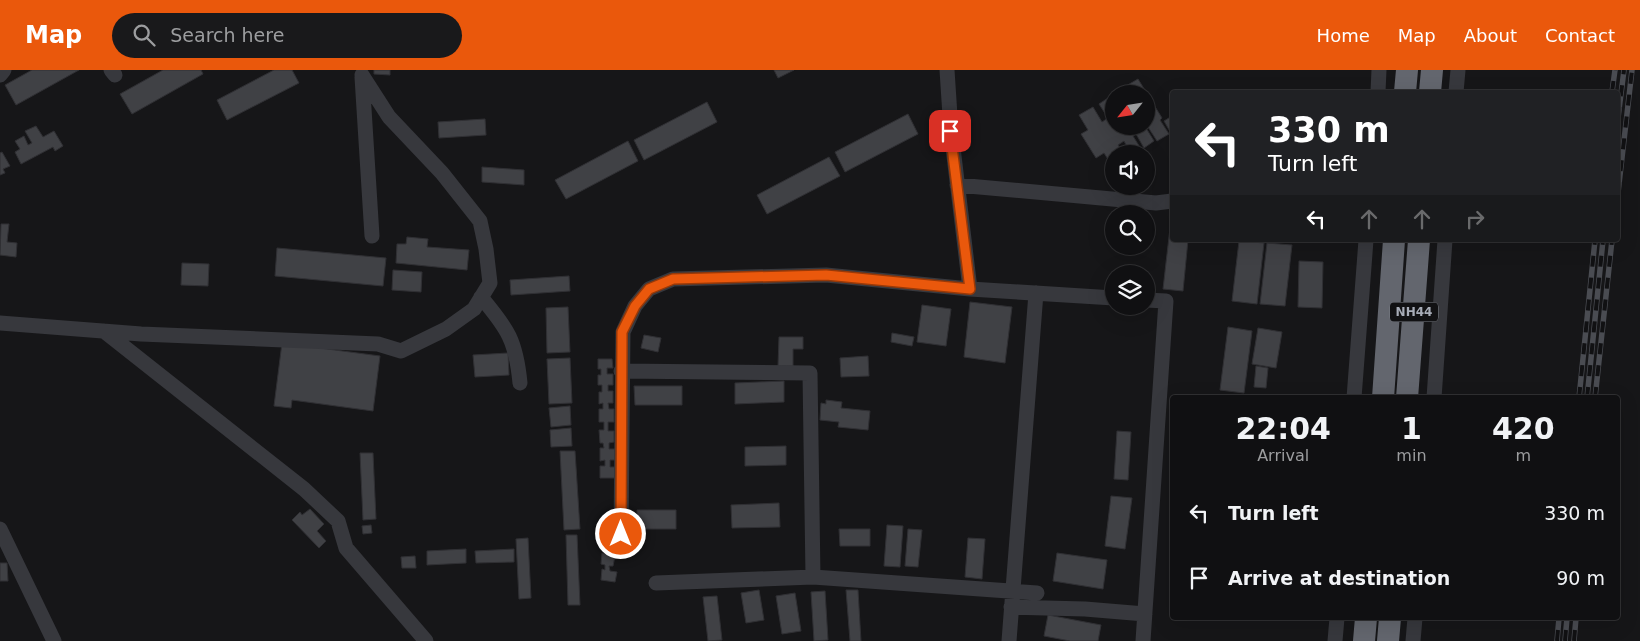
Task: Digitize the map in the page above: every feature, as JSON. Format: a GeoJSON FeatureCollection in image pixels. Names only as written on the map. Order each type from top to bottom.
{"type":"FeatureCollection","features":[{"type":"Feature","properties":{"kind":"highway"},"geometry":{"type":"LineString","coordinates":[[1405,90],[1406,70]]}},
{"type":"Feature","properties":{"kind":"highway"},"geometry":{"type":"LineString","coordinates":[[1430,90],[1432,70]]}},
{"type":"Feature","properties":{"kind":"highway","name":"NH44"},"geometry":{"type":"LineString","coordinates":[[1383,390],[1394,242]]}},
{"type":"Feature","properties":{"kind":"highway","name":"NH44"},"geometry":{"type":"LineString","coordinates":[[1408,391],[1419,242]]}},
{"type":"Feature","properties":{"kind":"highway"},"geometry":{"type":"LineString","coordinates":[[1364,641],[1366,620]]}},
{"type":"Feature","properties":{"kind":"highway"},"geometry":{"type":"LineString","coordinates":[[1388,641],[1390,620]]}},
{"type":"Feature","properties":{"kind":"street"},"geometry":{"type":"LineString","coordinates":[[0,75],[4,70]]}},
{"type":"Feature","properties":{"kind":"street"},"geometry":{"type":"LineString","coordinates":[[947,70],[957,184],[970,289]]}},
{"type":"Feature","properties":{"kind":"street"},"geometry":{"type":"LineString","coordinates":[[1378,90],[1379,70]]}},
{"type":"Feature","properties":{"kind":"street"},"geometry":{"type":"LineString","coordinates":[[1456,90],[1458,70]]}},
{"type":"Feature","properties":{"kind":"street"},"geometry":{"type":"LineString","coordinates":[[362,72],[372,236]]}},
{"type":"Feature","properties":{"kind":"street"},"geometry":{"type":"LineString","coordinates":[[0,323],[104,331],[378,344],[401,351],[446,329],[474,309],[490,282],[480,221],[442,173],[389,117],[362,72]]}},
{"type":"Feature","properties":{"kind":"street"},"geometry":{"type":"LineString","coordinates":[[957,184],[1156,203],[1170,201]]}},
{"type":"Feature","properties":{"kind":"street"},"geometry":{"type":"LineString","coordinates":[[1354,395],[1366,242]]}},
{"type":"Feature","properties":{"kind":"street"},"geometry":{"type":"LineString","coordinates":[[1434,392],[1445,242]]}},
{"type":"Feature","properties":{"kind":"street"},"geometry":{"type":"LineString","coordinates":[[621,534],[622,332],[635,306],[649,289],[673,279],[826,275],[970,289],[1105,297]]}},
{"type":"Feature","properties":{"kind":"street"},"geometry":{"type":"LineString","coordinates":[[1008,641],[1036,293]]}},
{"type":"Feature","properties":{"kind":"street"},"geometry":{"type":"LineString","coordinates":[[481,297],[511,337],[517,355],[520,383]]}},
{"type":"Feature","properties":{"kind":"street"},"geometry":{"type":"LineString","coordinates":[[1143,641],[1166,301],[1155,300]]}},
{"type":"Feature","properties":{"kind":"street"},"geometry":{"type":"LineString","coordinates":[[104,331],[304,489],[338,521],[346,548],[426,641]]}},
{"type":"Feature","properties":{"kind":"street"},"geometry":{"type":"LineString","coordinates":[[622,371],[810,373],[813,577]]}},
{"type":"Feature","properties":{"kind":"street"},"geometry":{"type":"LineString","coordinates":[[0,529],[54,641]]}},
{"type":"Feature","properties":{"kind":"street"},"geometry":{"type":"LineString","coordinates":[[656,583],[813,577],[1037,593]]}},
{"type":"Feature","properties":{"kind":"street"},"geometry":{"type":"LineString","coordinates":[[1011,607],[1085,609],[1145,614]]}},
{"type":"Feature","properties":{"kind":"street"},"geometry":{"type":"LineString","coordinates":[[1335,641],[1337,620]]}},
{"type":"Feature","properties":{"kind":"street"},"geometry":{"type":"LineString","coordinates":[[1413,641],[1415,620]]}},
{"type":"Feature","properties":{"kind":"building"},"geometry":{"type":"Polygon","coordinates":[[[32,70],[79,70],[16,105],[5,85],[32,70]]]}},
{"type":"Feature","properties":{"kind":"building"},"geometry":{"type":"Polygon","coordinates":[[[163,70],[201,70],[203,74],[132,114],[120,94],[163,70]]]}},
{"type":"Feature","properties":{"kind":"building"},"geometry":{"type":"Polygon","coordinates":[[[274,70],[292,70],[299,83],[227,120],[217,100],[274,70]]]}},
{"type":"Feature","properties":{"kind":"building"},"geometry":{"type":"Polygon","coordinates":[[[374,70],[390,70],[390,75],[374,74],[374,70]]]}},
{"type":"Feature","properties":{"kind":"building"},"geometry":{"type":"Polygon","coordinates":[[[774,70],[794,70],[778,78],[774,70]]]}},
{"type":"Feature","properties":{"kind":"building"},"geometry":{"type":"Polygon","coordinates":[[[1138,79],[1142,85],[1128,85],[1138,79]]]}},
{"type":"Feature","properties":{"kind":"building"},"geometry":{"type":"Polygon","coordinates":[[[1105,100],[1105,113],[1099,104],[1105,100]]]}},
{"type":"Feature","properties":{"kind":"building"},"geometry":{"type":"Polygon","coordinates":[[[707,102],[717,122],[644,160],[634,140],[707,102]]]}},
{"type":"Feature","properties":{"kind":"building"},"geometry":{"type":"Polygon","coordinates":[[[1093,107],[1102,122],[1105,120],[1105,135],[1134,135],[1133,136],[1139,145],[1126,145],[1124,141],[1118,145],[1105,145],[1105,155],[1104,153],[1096,158],[1081,134],[1088,130],[1079,115],[1093,107]]]}},
{"type":"Feature","properties":{"kind":"building"},"geometry":{"type":"Polygon","coordinates":[[[1155,107],[1162,118],[1160,120],[1169,134],[1157,141],[1153,135],[1155,135],[1155,107]]]}},
{"type":"Feature","properties":{"kind":"building"},"geometry":{"type":"Polygon","coordinates":[[[908,114],[918,134],[845,172],[835,152],[908,114]]]}},
{"type":"Feature","properties":{"kind":"building"},"geometry":{"type":"Polygon","coordinates":[[[1170,117],[1170,132],[1164,121],[1170,117]]]}},
{"type":"Feature","properties":{"kind":"building"},"geometry":{"type":"Polygon","coordinates":[[[485,119],[486,135],[439,138],[438,122],[485,119]]]}},
{"type":"Feature","properties":{"kind":"building"},"geometry":{"type":"Polygon","coordinates":[[[36,126],[43,137],[54,131],[63,146],[55,151],[53,147],[21,164],[15,152],[20,149],[15,141],[24,136],[28,145],[32,143],[25,131],[36,126]]]}},
{"type":"Feature","properties":{"kind":"building"},"geometry":{"type":"Polygon","coordinates":[[[1137,135],[1150,135],[1154,141],[1148,145],[1142,145],[1137,135]]]}},
{"type":"Feature","properties":{"kind":"building"},"geometry":{"type":"Polygon","coordinates":[[[628,141],[638,161],[566,199],[555,180],[628,141]]]}},
{"type":"Feature","properties":{"kind":"building"},"geometry":{"type":"Polygon","coordinates":[[[2,152],[10,166],[3,169],[5,173],[0,175],[0,153],[2,152]]]}},
{"type":"Feature","properties":{"kind":"building"},"geometry":{"type":"Polygon","coordinates":[[[829,157],[840,176],[767,214],[757,195],[829,157]]]}},
{"type":"Feature","properties":{"kind":"building"},"geometry":{"type":"Polygon","coordinates":[[[482,167],[524,170],[524,185],[482,182],[482,167]]]}},
{"type":"Feature","properties":{"kind":"building"},"geometry":{"type":"Polygon","coordinates":[[[1,224],[9,224],[7,242],[17,243],[16,257],[0,255],[1,224]]]}},
{"type":"Feature","properties":{"kind":"building"},"geometry":{"type":"Polygon","coordinates":[[[1170,228],[1170,242],[1188,242],[1183,291],[1163,289],[1170,228]]]}},
{"type":"Feature","properties":{"kind":"building"},"geometry":{"type":"Polygon","coordinates":[[[407,237],[428,239],[427,247],[469,250],[467,270],[396,263],[397,244],[406,244],[407,237]]]}},
{"type":"Feature","properties":{"kind":"building"},"geometry":{"type":"Polygon","coordinates":[[[1239,242],[1264,243],[1257,304],[1232,301],[1239,242]]]}},
{"type":"Feature","properties":{"kind":"building"},"geometry":{"type":"Polygon","coordinates":[[[1267,243],[1292,245],[1285,306],[1260,304],[1267,243]]]}},
{"type":"Feature","properties":{"kind":"building"},"geometry":{"type":"Polygon","coordinates":[[[277,248],[386,258],[383,286],[275,276],[277,248]]]}},
{"type":"Feature","properties":{"kind":"building"},"geometry":{"type":"Polygon","coordinates":[[[1299,261],[1323,262],[1322,308],[1298,307],[1299,261]]]}},
{"type":"Feature","properties":{"kind":"building"},"geometry":{"type":"Polygon","coordinates":[[[182,263],[209,264],[208,286],[181,285],[182,263]]]}},
{"type":"Feature","properties":{"kind":"building"},"geometry":{"type":"Polygon","coordinates":[[[393,270],[422,272],[421,292],[392,290],[393,270]]]}},
{"type":"Feature","properties":{"kind":"building"},"geometry":{"type":"Polygon","coordinates":[[[569,276],[570,291],[511,295],[510,280],[569,276]]]}},
{"type":"Feature","properties":{"kind":"building"},"geometry":{"type":"Polygon","coordinates":[[[970,302],[1012,307],[1005,363],[964,357],[970,302]]]}},
{"type":"Feature","properties":{"kind":"building"},"geometry":{"type":"Polygon","coordinates":[[[922,305],[951,309],[946,346],[917,342],[922,305]]]}},
{"type":"Feature","properties":{"kind":"building"},"geometry":{"type":"Polygon","coordinates":[[[568,307],[570,352],[547,353],[546,308],[568,307]]]}},
{"type":"Feature","properties":{"kind":"building"},"geometry":{"type":"Polygon","coordinates":[[[1228,327],[1252,331],[1244,393],[1220,390],[1228,327]]]}},
{"type":"Feature","properties":{"kind":"building"},"geometry":{"type":"Polygon","coordinates":[[[1258,328],[1282,332],[1276,368],[1252,364],[1258,328]]]}},
{"type":"Feature","properties":{"kind":"building"},"geometry":{"type":"Polygon","coordinates":[[[892,333],[914,337],[912,346],[891,342],[892,333]]]}},
{"type":"Feature","properties":{"kind":"building"},"geometry":{"type":"Polygon","coordinates":[[[644,335],[661,338],[658,352],[641,348],[644,335]]]}},
{"type":"Feature","properties":{"kind":"building"},"geometry":{"type":"Polygon","coordinates":[[[779,337],[803,337],[803,349],[793,349],[793,366],[778,366],[779,337]]]}},
{"type":"Feature","properties":{"kind":"building"},"geometry":{"type":"Polygon","coordinates":[[[282,343],[380,356],[373,411],[292,400],[291,408],[274,406],[282,343]]]}},
{"type":"Feature","properties":{"kind":"building"},"geometry":{"type":"Polygon","coordinates":[[[508,353],[509,375],[475,377],[473,355],[508,353]]]}},
{"type":"Feature","properties":{"kind":"building"},"geometry":{"type":"Polygon","coordinates":[[[868,356],[869,376],[841,377],[840,358],[868,356]]]}},
{"type":"Feature","properties":{"kind":"building"},"geometry":{"type":"Polygon","coordinates":[[[570,358],[572,403],[549,404],[547,359],[570,358]]]}},
{"type":"Feature","properties":{"kind":"building"},"geometry":{"type":"Polygon","coordinates":[[[598,359],[612,359],[613,368],[607,368],[607,374],[613,374],[613,385],[608,385],[608,391],[613,391],[613,403],[608,403],[609,409],[614,409],[614,422],[608,422],[608,431],[614,431],[614,442],[609,443],[609,449],[615,449],[615,460],[610,460],[610,467],[615,467],[615,478],[600,478],[600,466],[605,466],[605,460],[600,461],[600,448],[604,448],[603,443],[600,443],[599,430],[604,430],[604,422],[599,422],[599,409],[603,409],[603,403],[599,404],[599,392],[602,392],[602,385],[598,385],[598,375],[601,375],[601,369],[598,369],[598,359]]]}},
{"type":"Feature","properties":{"kind":"building"},"geometry":{"type":"Polygon","coordinates":[[[1256,366],[1268,368],[1266,388],[1254,387],[1256,366]]]}},
{"type":"Feature","properties":{"kind":"building"},"geometry":{"type":"Polygon","coordinates":[[[784,381],[784,402],[735,404],[735,383],[784,381]]]}},
{"type":"Feature","properties":{"kind":"building"},"geometry":{"type":"Polygon","coordinates":[[[634,386],[682,386],[682,405],[635,405],[634,386]]]}},
{"type":"Feature","properties":{"kind":"building"},"geometry":{"type":"Polygon","coordinates":[[[826,400],[842,402],[841,408],[870,411],[868,430],[838,427],[839,422],[820,420],[821,403],[826,404],[826,400]]]}},
{"type":"Feature","properties":{"kind":"building"},"geometry":{"type":"Polygon","coordinates":[[[570,406],[571,425],[551,427],[549,408],[570,406]]]}},
{"type":"Feature","properties":{"kind":"building"},"geometry":{"type":"Polygon","coordinates":[[[571,428],[572,446],[551,447],[550,430],[571,428]]]}},
{"type":"Feature","properties":{"kind":"building"},"geometry":{"type":"Polygon","coordinates":[[[1117,431],[1131,432],[1128,480],[1114,479],[1117,431]]]}},
{"type":"Feature","properties":{"kind":"building"},"geometry":{"type":"Polygon","coordinates":[[[786,446],[786,465],[745,466],[745,447],[786,446]]]}},
{"type":"Feature","properties":{"kind":"building"},"geometry":{"type":"Polygon","coordinates":[[[560,451],[575,451],[580,529],[564,530],[560,451]]]}},
{"type":"Feature","properties":{"kind":"building"},"geometry":{"type":"Polygon","coordinates":[[[360,453],[373,453],[376,519],[363,520],[360,453]]]}},
{"type":"Feature","properties":{"kind":"building"},"geometry":{"type":"Polygon","coordinates":[[[1111,496],[1132,498],[1125,549],[1105,546],[1111,496]]]}},
{"type":"Feature","properties":{"kind":"building"},"geometry":{"type":"Polygon","coordinates":[[[779,503],[780,527],[732,528],[731,505],[779,503]]]}},
{"type":"Feature","properties":{"kind":"building"},"geometry":{"type":"Polygon","coordinates":[[[310,509],[324,524],[317,531],[326,541],[319,548],[292,520],[300,512],[302,515],[310,509]]]}},
{"type":"Feature","properties":{"kind":"building"},"geometry":{"type":"Polygon","coordinates":[[[637,510],[676,510],[676,529],[637,529],[637,510]]]}},
{"type":"Feature","properties":{"kind":"building"},"geometry":{"type":"Polygon","coordinates":[[[602,522],[614,522],[614,533],[602,533],[602,522]]]}},
{"type":"Feature","properties":{"kind":"building"},"geometry":{"type":"Polygon","coordinates":[[[371,525],[372,533],[363,534],[362,526],[371,525]]]}},
{"type":"Feature","properties":{"kind":"building"},"geometry":{"type":"Polygon","coordinates":[[[887,525],[903,526],[900,567],[884,566],[887,525]]]}},
{"type":"Feature","properties":{"kind":"building"},"geometry":{"type":"Polygon","coordinates":[[[839,529],[870,529],[870,546],[840,546],[839,529]]]}},
{"type":"Feature","properties":{"kind":"building"},"geometry":{"type":"Polygon","coordinates":[[[908,529],[922,530],[918,567],[905,566],[908,529]]]}},
{"type":"Feature","properties":{"kind":"building"},"geometry":{"type":"Polygon","coordinates":[[[566,535],[577,535],[580,605],[568,605],[566,535]]]}},
{"type":"Feature","properties":{"kind":"building"},"geometry":{"type":"Polygon","coordinates":[[[528,538],[531,598],[519,599],[516,539],[528,538]]]}},
{"type":"Feature","properties":{"kind":"building"},"geometry":{"type":"Polygon","coordinates":[[[968,538],[985,539],[982,579],[965,577],[968,538]]]}},
{"type":"Feature","properties":{"kind":"building"},"geometry":{"type":"Polygon","coordinates":[[[466,549],[466,563],[427,565],[427,551],[466,549]]]}},
{"type":"Feature","properties":{"kind":"building"},"geometry":{"type":"Polygon","coordinates":[[[514,549],[514,562],[476,563],[475,551],[514,549]]]}},
{"type":"Feature","properties":{"kind":"building"},"geometry":{"type":"Polygon","coordinates":[[[602,553],[615,556],[613,566],[609,566],[610,571],[617,572],[615,582],[601,580],[602,569],[605,570],[605,565],[601,564],[602,553]]]}},
{"type":"Feature","properties":{"kind":"building"},"geometry":{"type":"Polygon","coordinates":[[[1057,553],[1107,560],[1103,589],[1053,581],[1057,553]]]}},
{"type":"Feature","properties":{"kind":"building"},"geometry":{"type":"Polygon","coordinates":[[[415,556],[416,568],[402,568],[401,557],[415,556]]]}},
{"type":"Feature","properties":{"kind":"building"},"geometry":{"type":"Polygon","coordinates":[[[0,563],[7,563],[8,581],[0,581],[0,563]]]}},
{"type":"Feature","properties":{"kind":"building"},"geometry":{"type":"Polygon","coordinates":[[[759,590],[764,620],[746,623],[741,593],[759,590]]]}},
{"type":"Feature","properties":{"kind":"building"},"geometry":{"type":"Polygon","coordinates":[[[846,590],[858,590],[861,641],[850,641],[846,590]]]}},
{"type":"Feature","properties":{"kind":"building"},"geometry":{"type":"Polygon","coordinates":[[[825,591],[828,640],[814,641],[811,592],[825,591]]]}},
{"type":"Feature","properties":{"kind":"building"},"geometry":{"type":"Polygon","coordinates":[[[795,593],[801,631],[782,634],[776,596],[795,593]]]}},
{"type":"Feature","properties":{"kind":"building"},"geometry":{"type":"Polygon","coordinates":[[[717,596],[722,640],[708,641],[703,597],[717,596]]]}},
{"type":"Feature","properties":{"kind":"building"},"geometry":{"type":"Polygon","coordinates":[[[1048,615],[1101,625],[1098,641],[1070,641],[1044,636],[1048,615]]]}},
{"type":"Feature","properties":{"kind":"railway"},"geometry":{"type":"LineString","coordinates":[[1612,90],[1615,70]]}},
{"type":"Feature","properties":{"kind":"railway"},"geometry":{"type":"LineString","coordinates":[[1620,102],[1624,70]]}},
{"type":"Feature","properties":{"kind":"railway"},"geometry":{"type":"LineString","coordinates":[[1620,175],[1632,70]]}},
{"type":"Feature","properties":{"kind":"railway"},"geometry":{"type":"LineString","coordinates":[[1579,395],[1595,242]]}},
{"type":"Feature","properties":{"kind":"railway"},"geometry":{"type":"LineString","coordinates":[[1587,395],[1603,242]]}},
{"type":"Feature","properties":{"kind":"railway"},"geometry":{"type":"LineString","coordinates":[[1595,395],[1612,242]]}},
{"type":"Feature","properties":{"kind":"railway"},"geometry":{"type":"LineString","coordinates":[[1557,641],[1559,620]]}},
{"type":"Feature","properties":{"kind":"railway"},"geometry":{"type":"LineString","coordinates":[[1565,641],[1567,620]]}},
{"type":"Feature","properties":{"kind":"railway"},"geometry":{"type":"LineString","coordinates":[[1574,641],[1576,620]]}},
{"type":"Feature","properties":{"kind":"route"},"geometry":{"type":"LineString","coordinates":[[621,534],[622,332],[635,306],[649,289],[673,279],[826,275],[970,289],[950,131]]}}]}
